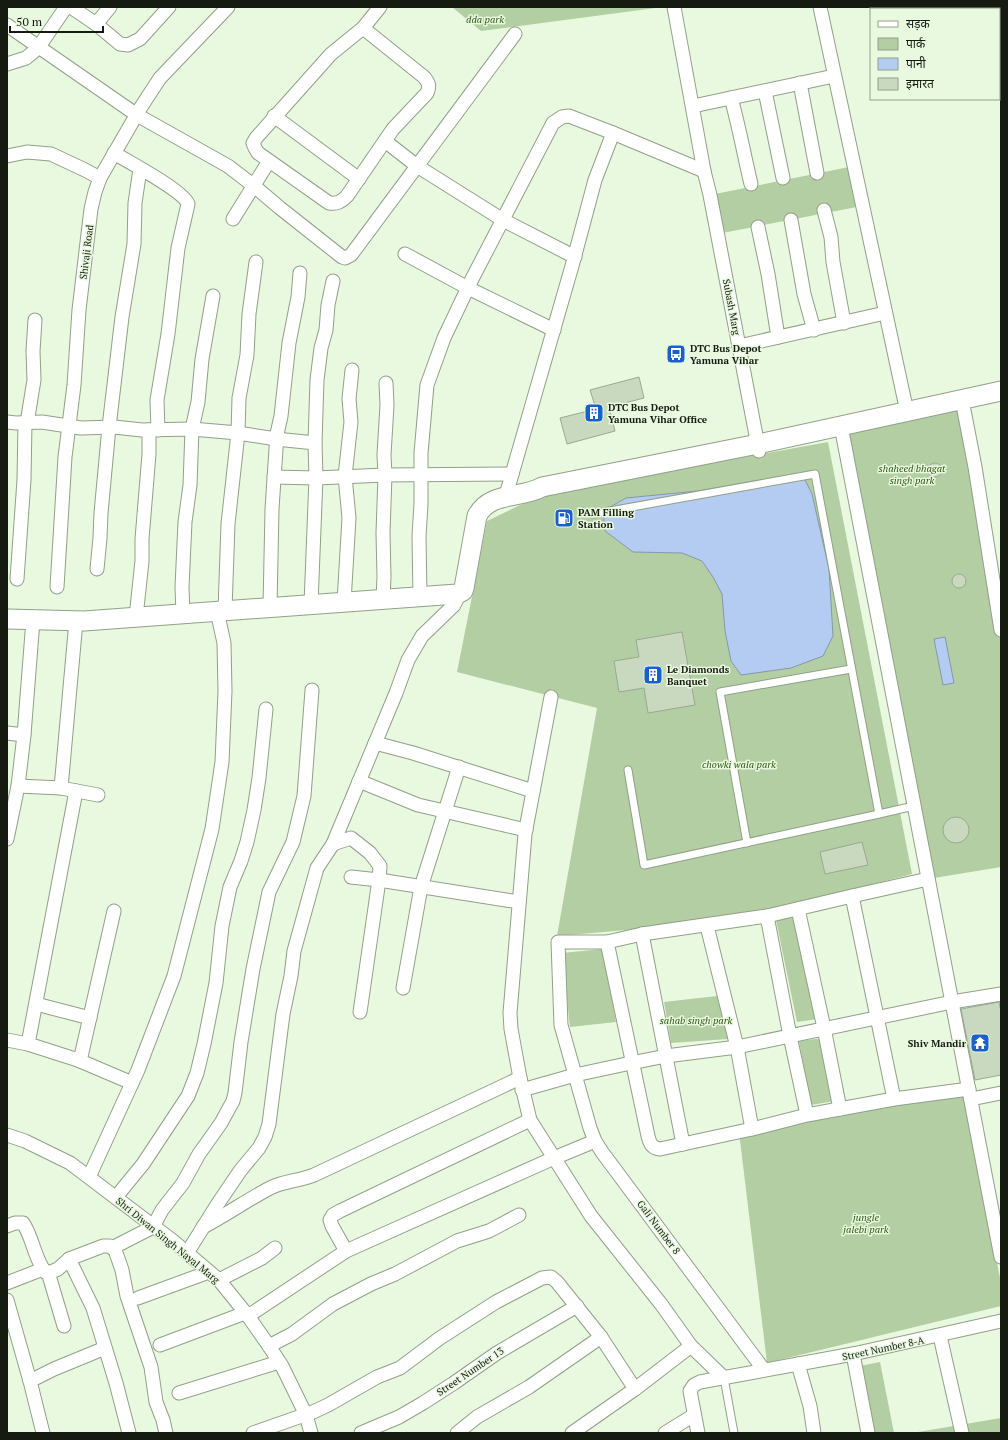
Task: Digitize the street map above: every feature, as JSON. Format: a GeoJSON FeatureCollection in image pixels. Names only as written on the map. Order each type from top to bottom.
{"type":"FeatureCollection","features":[{"type":"Feature","properties":{"kind":"street"},"geometry":{"type":"LineString","coordinates":[[7,64],[26,58],[38,48],[66,7]]}},
{"type":"Feature","properties":{"kind":"street"},"geometry":{"type":"LineString","coordinates":[[70,7],[96,24],[120,44],[128,45],[140,38],[169,7]]}},
{"type":"Feature","properties":{"kind":"street"},"geometry":{"type":"LineString","coordinates":[[96,24],[110,7]]}},
{"type":"Feature","properties":{"kind":"street","name":"Shivaji Road"},"geometry":{"type":"LineString","coordinates":[[58,587],[60,522],[68,426],[74,385],[76,340],[88,233],[95,192],[100,178],[114,153],[160,78],[228,7]]}},
{"type":"Feature","properties":{"kind":"street"},"geometry":{"type":"LineString","coordinates":[[363,28],[424,77],[430,87],[427,94],[394,129],[342,201],[335,204],[329,203],[258,153],[253,143],[274,116],[331,54],[363,28],[380,7]]}},
{"type":"Feature","properties":{"kind":"street","name":"Subash Marg"},"geometry":{"type":"LineString","coordinates":[[674,7],[704,171],[759,448]]}},
{"type":"Feature","properties":{"kind":"street"},"geometry":{"type":"LineString","coordinates":[[820,7],[907,412]]}},
{"type":"Feature","properties":{"kind":"street"},"geometry":{"type":"LineString","coordinates":[[7,26],[137,115],[228,166],[345,258],[351,255],[515,34]]}},
{"type":"Feature","properties":{"kind":"street"},"geometry":{"type":"LineString","coordinates":[[693,106],[834,76]]}},
{"type":"Feature","properties":{"kind":"street"},"geometry":{"type":"LineString","coordinates":[[800,83],[817,173]]}},
{"type":"Feature","properties":{"kind":"street"},"geometry":{"type":"LineString","coordinates":[[765,90],[783,178]]}},
{"type":"Feature","properties":{"kind":"street"},"geometry":{"type":"LineString","coordinates":[[731,98],[738,121],[742,151],[751,184]]}},
{"type":"Feature","properties":{"kind":"street"},"geometry":{"type":"LineString","coordinates":[[274,116],[359,179]]}},
{"type":"Feature","properties":{"kind":"street"},"geometry":{"type":"LineString","coordinates":[[420,596],[420,474],[427,384],[444,338],[468,288],[553,124],[562,117],[570,116],[704,171]]}},
{"type":"Feature","properties":{"kind":"street"},"geometry":{"type":"LineString","coordinates":[[506,495],[575,257],[595,180],[613,133]]}},
{"type":"Feature","properties":{"kind":"street"},"geometry":{"type":"LineString","coordinates":[[385,141],[417,166],[503,220],[575,257]]}},
{"type":"Feature","properties":{"kind":"street"},"geometry":{"type":"LineString","coordinates":[[7,156],[27,152],[51,154],[100,178]]}},
{"type":"Feature","properties":{"kind":"street"},"geometry":{"type":"LineString","coordinates":[[114,153],[175,190],[185,198],[188,204],[178,248],[168,334],[149,454],[136,617]]}},
{"type":"Feature","properties":{"kind":"street"},"geometry":{"type":"LineString","coordinates":[[233,219],[269,161]]}},
{"type":"Feature","properties":{"kind":"street"},"geometry":{"type":"LineString","coordinates":[[97,569],[109,427],[122,317],[134,244],[135,203],[140,169]]}},
{"type":"Feature","properties":{"kind":"street"},"geometry":{"type":"LineString","coordinates":[[824,210],[831,237],[833,262],[844,323]]}},
{"type":"Feature","properties":{"kind":"street"},"geometry":{"type":"LineString","coordinates":[[791,220],[804,294],[814,330]]}},
{"type":"Feature","properties":{"kind":"street"},"geometry":{"type":"LineString","coordinates":[[758,227],[768,274],[778,337]]}},
{"type":"Feature","properties":{"kind":"street"},"geometry":{"type":"LineString","coordinates":[[405,254],[468,288],[554,330]]}},
{"type":"Feature","properties":{"kind":"street"},"geometry":{"type":"LineString","coordinates":[[89,1177],[132,1083],[174,976],[212,829],[222,762],[225,691],[224,643],[221,611],[228,524],[238,433],[239,398],[246,355],[249,314],[256,262]]}},
{"type":"Feature","properties":{"kind":"street"},"geometry":{"type":"LineString","coordinates":[[270,607],[276,439],[281,416],[289,343],[298,297],[300,273]]}},
{"type":"Feature","properties":{"kind":"street"},"geometry":{"type":"LineString","coordinates":[[311,604],[316,478],[315,443],[317,380],[333,281]]}},
{"type":"Feature","properties":{"kind":"street"},"geometry":{"type":"LineString","coordinates":[[183,614],[182,587],[185,522],[190,485],[192,429],[198,402],[202,359],[213,296]]}},
{"type":"Feature","properties":{"kind":"street"},"geometry":{"type":"LineString","coordinates":[[739,346],[885,313]]}},
{"type":"Feature","properties":{"kind":"street"},"geometry":{"type":"LineString","coordinates":[[17,579],[24,480],[26,423],[34,380],[33,351],[35,320]]}},
{"type":"Feature","properties":{"kind":"street"},"geometry":{"type":"LineString","coordinates":[[344,602],[349,518],[345,476],[351,422],[349,399],[352,370]]}},
{"type":"Feature","properties":{"kind":"street"},"geometry":{"type":"LineString","coordinates":[[383,599],[384,455],[387,405],[386,383]]}},
{"type":"Feature","properties":{"kind":"street"},"geometry":{"type":"LineString","coordinates":[[187,1253],[240,1171],[266,1137],[283,1014],[291,976],[294,951],[317,868],[334,844],[408,660],[422,636],[454,605],[460,593],[463,591],[477,516],[480,510],[484,506],[506,495],[535,491],[542,493],[759,448],[963,405],[1001,392]]}},
{"type":"Feature","properties":{"kind":"street"},"geometry":{"type":"LineString","coordinates":[[842,430],[907,412],[963,405],[1001,404]]}},
{"type":"Feature","properties":{"kind":"street"},"geometry":{"type":"LineString","coordinates":[[963,405],[997,589],[1001,630]]}},
{"type":"Feature","properties":{"kind":"street"},"geometry":{"type":"LineString","coordinates":[[7,422],[42,422],[81,428],[109,427],[153,430],[192,429],[238,433],[315,443]]}},
{"type":"Feature","properties":{"kind":"street"},"geometry":{"type":"LineString","coordinates":[[842,430],[1001,1257]]}},
{"type":"Feature","properties":{"kind":"street"},"geometry":{"type":"LineString","coordinates":[[274,477],[316,478],[420,474],[512,474]]}},
{"type":"Feature","properties":{"kind":"street"},"geometry":{"type":"LineString","coordinates":[[7,619],[76,621],[460,593]]}},
{"type":"Feature","properties":{"kind":"street"},"geometry":{"type":"LineString","coordinates":[[7,839],[18,786],[24,735],[33,620]]}},
{"type":"Feature","properties":{"kind":"street"},"geometry":{"type":"LineString","coordinates":[[60,788],[76,621]]}},
{"type":"Feature","properties":{"kind":"street"},"geometry":{"type":"LineString","coordinates":[[112,1248],[153,1226],[162,1210],[183,1182],[199,1154],[221,1123],[236,1093],[241,1042],[253,970],[269,892],[292,842],[304,796],[312,690]]}},
{"type":"Feature","properties":{"kind":"street"},"geometry":{"type":"LineString","coordinates":[[551,697],[526,830],[510,1013],[511,1029],[521,1084],[530,1120],[591,1216],[661,1304],[691,1346],[724,1378]]}},
{"type":"Feature","properties":{"kind":"street"},"geometry":{"type":"LineString","coordinates":[[116,1197],[143,1164],[188,1096],[197,1073],[216,983],[222,926],[230,888],[245,848],[254,810],[266,709]]}},
{"type":"Feature","properties":{"kind":"street"},"geometry":{"type":"LineString","coordinates":[[7,733],[24,735]]}},
{"type":"Feature","properties":{"kind":"street"},"geometry":{"type":"LineString","coordinates":[[375,743],[413,753],[533,791]]}},
{"type":"Feature","properties":{"kind":"street"},"geometry":{"type":"LineString","coordinates":[[403,988],[421,887],[459,767]]}},
{"type":"Feature","properties":{"kind":"street"},"geometry":{"type":"LineString","coordinates":[[359,781],[418,805],[526,830]]}},
{"type":"Feature","properties":{"kind":"street"},"geometry":{"type":"LineString","coordinates":[[18,786],[60,788],[98,795]]}},
{"type":"Feature","properties":{"kind":"street"},"geometry":{"type":"LineString","coordinates":[[28,1044],[76,791]]}},
{"type":"Feature","properties":{"kind":"street"},"geometry":{"type":"LineString","coordinates":[[334,844],[351,838],[370,854],[380,866],[360,1012]]}},
{"type":"Feature","properties":{"kind":"street"},"geometry":{"type":"LineString","coordinates":[[351,877],[519,902]]}},
{"type":"Feature","properties":{"kind":"street"},"geometry":{"type":"LineString","coordinates":[[928,879],[767,916],[707,926],[642,934],[607,942],[650,1143],[654,1148],[660,1149],[752,1129],[807,1115],[894,1099],[1001,1093]]}},
{"type":"Feature","properties":{"kind":"street"},"geometry":{"type":"LineString","coordinates":[[852,896],[894,1099]]}},
{"type":"Feature","properties":{"kind":"street"},"geometry":{"type":"LineString","coordinates":[[798,909],[840,1109]]}},
{"type":"Feature","properties":{"kind":"street"},"geometry":{"type":"LineString","coordinates":[[80,1061],[114,911]]}},
{"type":"Feature","properties":{"kind":"street"},"geometry":{"type":"LineString","coordinates":[[767,916],[807,1115]]}},
{"type":"Feature","properties":{"kind":"street"},"geometry":{"type":"LineString","coordinates":[[707,926],[737,1047],[752,1129]]}},
{"type":"Feature","properties":{"kind":"street"},"geometry":{"type":"LineString","coordinates":[[642,934],[683,1144]]}},
{"type":"Feature","properties":{"kind":"street","name":"Gali Number 8"},"geometry":{"type":"LineString","coordinates":[[607,942],[558,942],[561,1025],[590,1128],[595,1141],[764,1370]]}},
{"type":"Feature","properties":{"kind":"street"},"geometry":{"type":"LineString","coordinates":[[203,1227],[270,1188],[284,1182],[304,1180],[521,1084],[575,1075],[666,1056],[737,1047],[878,1016],[1001,994]]}},
{"type":"Feature","properties":{"kind":"street"},"geometry":{"type":"LineString","coordinates":[[36,1004],[90,1018]]}},
{"type":"Feature","properties":{"kind":"street"},"geometry":{"type":"LineString","coordinates":[[7,1040],[28,1044],[80,1061],[132,1083]]}},
{"type":"Feature","properties":{"kind":"street"},"geometry":{"type":"LineString","coordinates":[[346,1251],[332,1226],[330,1220],[333,1215],[530,1120]]}},
{"type":"Feature","properties":{"kind":"street","name":"Shri Diwan Singh Nayal Marg"},"geometry":{"type":"LineString","coordinates":[[7,1135],[25,1141],[70,1163],[153,1226],[214,1276],[247,1314],[288,1376],[306,1415],[311,1433]]}},
{"type":"Feature","properties":{"kind":"street"},"geometry":{"type":"LineString","coordinates":[[160,1345],[247,1314],[346,1251],[595,1141]]}},
{"type":"Feature","properties":{"kind":"street"},"geometry":{"type":"LineString","coordinates":[[269,1346],[292,1334],[333,1304],[371,1284],[395,1274],[457,1241],[489,1231],[519,1215]]}},
{"type":"Feature","properties":{"kind":"street"},"geometry":{"type":"LineString","coordinates":[[7,1226],[15,1222],[23,1223],[27,1230],[39,1264],[46,1271],[64,1326]]}},
{"type":"Feature","properties":{"kind":"street"},"geometry":{"type":"LineString","coordinates":[[7,1283],[46,1271],[58,1269],[70,1259],[103,1246],[110,1246],[115,1250],[122,1270],[127,1296],[151,1367],[156,1402],[166,1433]]}},
{"type":"Feature","properties":{"kind":"street"},"geometry":{"type":"LineString","coordinates":[[138,1298],[214,1276],[262,1258],[275,1248]]}},
{"type":"Feature","properties":{"kind":"street"},"geometry":{"type":"LineString","coordinates":[[70,1259],[93,1308],[116,1383],[129,1433]]}},
{"type":"Feature","properties":{"kind":"street"},"geometry":{"type":"LineString","coordinates":[[253,1433],[306,1415],[328,1405],[377,1377],[400,1368],[440,1338],[496,1302],[542,1278],[551,1277],[557,1282],[601,1337],[635,1389]]}},
{"type":"Feature","properties":{"kind":"street"},"geometry":{"type":"LineString","coordinates":[[7,1300],[12,1337],[30,1381],[43,1433]]}},
{"type":"Feature","properties":{"kind":"street","name":"Street Number 13"},"geometry":{"type":"LineString","coordinates":[[361,1433],[399,1417],[454,1383],[496,1353],[577,1306]]}},
{"type":"Feature","properties":{"kind":"street","name":"Street Number 8-A"},"geometry":{"type":"LineString","coordinates":[[698,1433],[690,1391],[694,1385],[700,1382],[853,1354],[940,1336],[1001,1321]]}},
{"type":"Feature","properties":{"kind":"street"},"geometry":{"type":"LineString","coordinates":[[940,1336],[962,1433]]}},
{"type":"Feature","properties":{"kind":"street"},"geometry":{"type":"LineString","coordinates":[[457,1433],[477,1418],[529,1387],[601,1337]]}},
{"type":"Feature","properties":{"kind":"street"},"geometry":{"type":"LineString","coordinates":[[572,1433],[635,1389],[691,1346]]}},
{"type":"Feature","properties":{"kind":"street"},"geometry":{"type":"LineString","coordinates":[[30,1381],[54,1369],[105,1348]]}},
{"type":"Feature","properties":{"kind":"street"},"geometry":{"type":"LineString","coordinates":[[853,1354],[868,1433]]}},
{"type":"Feature","properties":{"kind":"street"},"geometry":{"type":"LineString","coordinates":[[179,1393],[279,1362]]}},
{"type":"Feature","properties":{"kind":"street"},"geometry":{"type":"LineString","coordinates":[[798,1364],[810,1406],[814,1433]]}},
{"type":"Feature","properties":{"kind":"street"},"geometry":{"type":"LineString","coordinates":[[665,1433],[694,1414]]}},
{"type":"Feature","properties":{"kind":"lane"},"geometry":{"type":"LineString","coordinates":[[593,514],[814,474],[878,814]]}},
{"type":"Feature","properties":{"kind":"lane"},"geometry":{"type":"LineString","coordinates":[[747,843],[720,692],[851,669]]}},
{"type":"Feature","properties":{"kind":"lane"},"geometry":{"type":"LineString","coordinates":[[628,770],[644,865],[914,806]]}},
{"type":"Feature","properties":{"kind":"lane"},"geometry":{"type":"LineString","coordinates":[[724,1378],[734,1433]]}},
{"type":"Feature","properties":{"kind":"green space","name":"dda park"},"geometry":{"type":"Polygon","coordinates":[[[452,7],[663,7],[481,31],[452,7]]]}},
{"type":"Feature","properties":{"kind":"green space"},"geometry":{"type":"Polygon","coordinates":[[[854,166],[862,206],[717,234],[710,195],[854,166]]]}},
{"type":"Feature","properties":{"kind":"green space","name":"shaheed bhagat singh park"},"geometry":{"type":"Polygon","coordinates":[[[961,400],[1001,632],[1001,867],[928,879],[842,428],[961,400]]]}},
{"type":"Feature","properties":{"kind":"green space","name":"chowki wala park"},"geometry":{"type":"Polygon","coordinates":[[[828,442],[912,874],[731,921],[557,936],[597,708],[457,672],[487,521],[545,493],[828,442]]]}},
{"type":"Feature","properties":{"kind":"green space"},"geometry":{"type":"Polygon","coordinates":[[[799,916],[818,1019],[797,1022],[776,920],[799,916]]]}},
{"type":"Feature","properties":{"kind":"green space"},"geometry":{"type":"Polygon","coordinates":[[[603,949],[616,1022],[570,1027],[562,953],[603,949]]]}},
{"type":"Feature","properties":{"kind":"green space","name":"sahab singh park"},"geometry":{"type":"Polygon","coordinates":[[[717,996],[728,1039],[671,1043],[664,1002],[717,996]]]}},
{"type":"Feature","properties":{"kind":"green space"},"geometry":{"type":"Polygon","coordinates":[[[824,1038],[835,1101],[811,1105],[799,1041],[824,1038]]]}},
{"type":"Feature","properties":{"kind":"green space","name":"jungle jalebi park"},"geometry":{"type":"Polygon","coordinates":[[[964,1096],[1001,1283],[1001,1306],[767,1363],[739,1132],[828,1114],[964,1096]]]}},
{"type":"Feature","properties":{"kind":"green space"},"geometry":{"type":"Polygon","coordinates":[[[880,1362],[894,1433],[868,1433],[855,1367],[880,1362]]]}},
{"type":"Feature","properties":{"kind":"green space"},"geometry":{"type":"Polygon","coordinates":[[[1001,1418],[1001,1433],[912,1433],[1001,1418]]]}},
{"type":"Feature","properties":{"kind":"water"},"geometry":{"type":"Polygon","coordinates":[[[804,478],[812,494],[829,569],[833,636],[823,656],[791,668],[741,675],[731,661],[725,631],[722,594],[702,561],[682,553],[633,552],[605,531],[603,511],[626,498],[698,491],[774,479],[804,478]]]}},
{"type":"Feature","properties":{"kind":"water"},"geometry":{"type":"Polygon","coordinates":[[[945,637],[954,683],[943,685],[934,639],[945,637]]]}},
{"type":"Feature","properties":{"kind":"building","name":"DTC Bus Depot Yamuna Vihar Office"},"geometry":{"type":"Polygon","coordinates":[[[639,377],[644,398],[609,407],[615,431],[567,444],[560,418],[596,409],[590,390],[639,377]]]}},
{"type":"Feature","properties":{"kind":"building"},"geometry":{"type":"Polygon","coordinates":[[[932,463],[938,463],[942,467],[942,473],[938,477],[932,477],[928,473],[928,467],[932,463]]]}},
{"type":"Feature","properties":{"kind":"building"},"geometry":{"type":"Polygon","coordinates":[[[956,574],[962,574],[966,578],[966,584],[962,588],[956,588],[952,584],[952,578],[956,574]]]}},
{"type":"Feature","properties":{"kind":"building","name":"Le Diamonds Banquet"},"geometry":{"type":"Polygon","coordinates":[[[682,632],[695,705],[648,713],[644,688],[619,692],[614,661],[639,657],[636,640],[682,632]]]}},
{"type":"Feature","properties":{"kind":"building"},"geometry":{"type":"Polygon","coordinates":[[[956,817],[965,821],[969,830],[965,839],[956,843],[947,839],[943,830],[947,821],[956,817]]]}},
{"type":"Feature","properties":{"kind":"building"},"geometry":{"type":"Polygon","coordinates":[[[862,842],[868,865],[825,874],[820,852],[862,842]]]}},
{"type":"Feature","properties":{"kind":"building","name":"Shiv Mandir"},"geometry":{"type":"Polygon","coordinates":[[[999,1002],[1001,1012],[1001,1075],[975,1080],[961,1009],[999,1002]]]}},
{"type":"Feature","properties":{"kind":"place","name":"DTC Bus Depot Yamuna Vihar"},"geometry":{"type":"Point","coordinates":[676,354]}},
{"type":"Feature","properties":{"kind":"place","name":"DTC Bus Depot Yamuna Vihar Office"},"geometry":{"type":"Point","coordinates":[594,413]}},
{"type":"Feature","properties":{"kind":"place","name":"PAM Filling Station"},"geometry":{"type":"Point","coordinates":[564,518]}},
{"type":"Feature","properties":{"kind":"place","name":"Le Diamonds Banquet"},"geometry":{"type":"Point","coordinates":[653,675]}},
{"type":"Feature","properties":{"kind":"place","name":"Shiv Mandir"},"geometry":{"type":"Point","coordinates":[980,1043]}}]}
